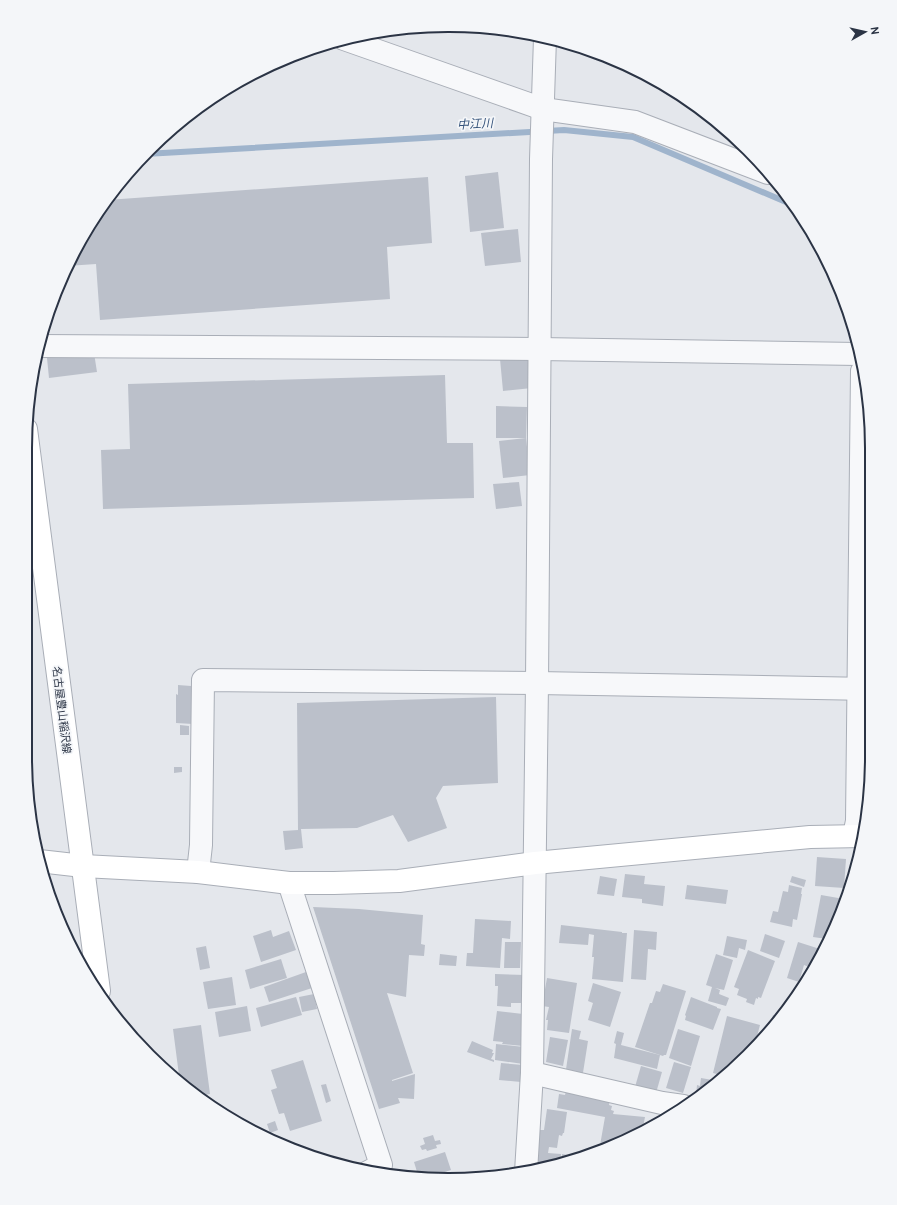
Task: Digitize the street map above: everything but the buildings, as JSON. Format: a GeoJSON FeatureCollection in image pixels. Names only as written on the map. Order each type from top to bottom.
{"type":"FeatureCollection","features":[{"type":"Feature","properties":{"kind":"street"},"geometry":{"type":"LineString","coordinates":[[356,42],[543,109],[636,122],[757,169]]}},
{"type":"Feature","properties":{"kind":"street"},"geometry":{"type":"LineString","coordinates":[[526,1166],[532,1073],[541,159],[545,43]]}},
{"type":"Feature","properties":{"kind":"street"},"geometry":{"type":"LineString","coordinates":[[45,346],[539,349],[854,354]]}},
{"type":"Feature","properties":{"kind":"street"},"geometry":{"type":"LineString","coordinates":[[858,833],[857,821],[864,689],[862,405]]}},
{"type":"Feature","properties":{"kind":"street","name":"名古屋豊山稲沢線"},"geometry":{"type":"LineString","coordinates":[[32,475],[98,981]]}},
{"type":"Feature","properties":{"kind":"street"},"geometry":{"type":"LineString","coordinates":[[198,872],[201,845],[203,680],[537,683],[864,689]]}},
{"type":"Feature","properties":{"kind":"street"},"geometry":{"type":"LineString","coordinates":[[45,862],[83,866],[198,872],[289,883],[399,881],[535,863],[810,836],[857,836]]}},
{"type":"Feature","properties":{"kind":"street"},"geometry":{"type":"LineString","coordinates":[[289,883],[381,1165],[378,1167]]}},
{"type":"Feature","properties":{"kind":"street"},"geometry":{"type":"LineString","coordinates":[[532,1073],[677,1105]]}},
{"type":"Feature","properties":{"kind":"waterway","name":"中江川"},"geometry":{"type":"LineString","coordinates":[[155,153],[564,130],[633,137],[783,201]]}}]}
